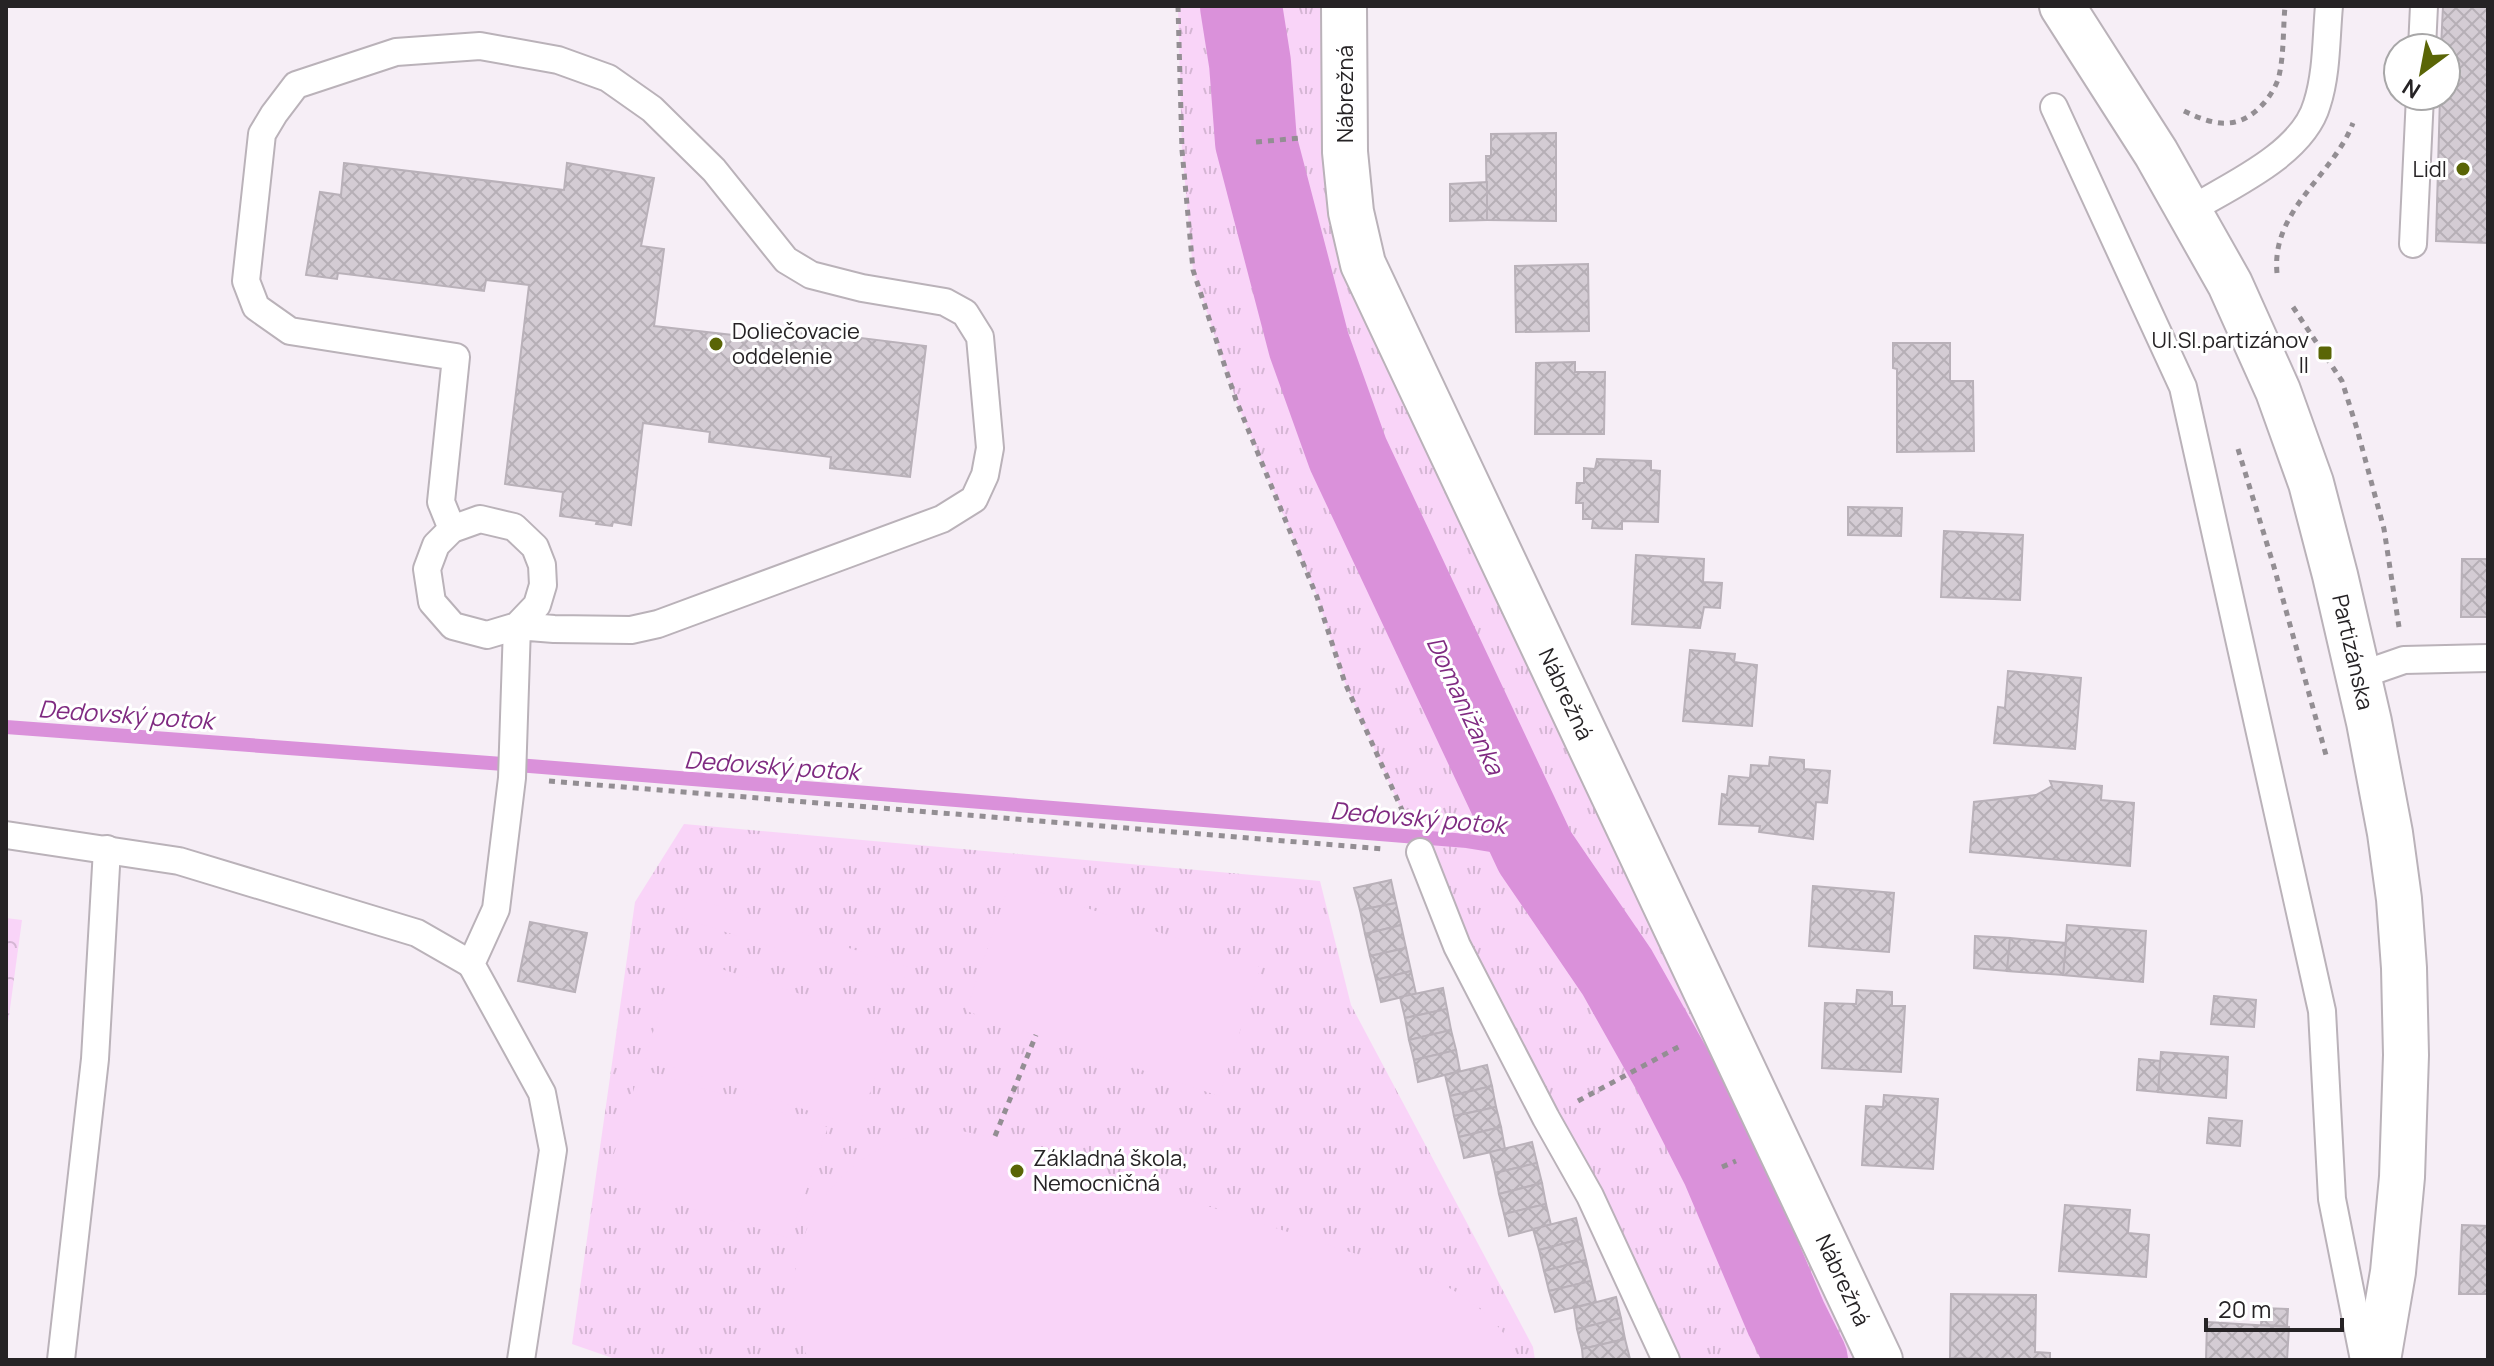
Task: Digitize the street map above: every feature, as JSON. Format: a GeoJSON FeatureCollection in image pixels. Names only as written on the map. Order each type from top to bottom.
{"type":"FeatureCollection","features":[{"type":"Feature","properties":{"kind":"street","name":"Nábrežná"},"geometry":{"type":"LineString","coordinates":[[1344,6],[1345,152],[1351,212],[1363,264],[1880,1360]]}},
{"type":"Feature","properties":{"kind":"street","name":"Partizánska"},"geometry":{"type":"LineString","coordinates":[[2062,6],[2156,153],[2230,284],[2278,391],[2311,483],[2335,575],[2369,722],[2390,833],[2404,968],[2406,1055],[2402,1177],[2393,1272],[2378,1360]]}},
{"type":"Feature","properties":{"kind":"lane"},"geometry":{"type":"LineString","coordinates":[[2188,211],[2278,155],[2302,133],[2318,103],[2329,6]]}},
{"type":"Feature","properties":{"kind":"lane"},"geometry":{"type":"LineString","coordinates":[[2423,32],[2424,6]]}},
{"type":"Feature","properties":{"kind":"lane"},"geometry":{"type":"LineString","coordinates":[[452,529],[441,502],[456,357],[290,331],[256,307],[246,281],[262,134],[296,85],[396,52],[480,46],[558,60],[608,78],[652,109],[714,170],[786,260],[811,275],[862,288],[945,302],[965,313],[980,337],[990,448],[985,475],[974,499],[942,519],[658,624],[631,630],[517,626],[487,635],[453,626],[432,602],[427,569],[436,545],[452,529],[480,519],[514,527],[535,547],[542,565],[543,585],[537,605],[517,626],[512,766],[496,909],[471,964]]}},
{"type":"Feature","properties":{"kind":"lane"},"geometry":{"type":"LineString","coordinates":[[2054,107],[2183,387],[2322,1011],[2332,1199],[2364,1360]]}},
{"type":"Feature","properties":{"kind":"lane"},"geometry":{"type":"LineString","coordinates":[[2413,244],[2419,112]]}},
{"type":"Feature","properties":{"kind":"lane"},"geometry":{"type":"LineString","coordinates":[[2358,676],[2404,660],[2488,658]]}},
{"type":"Feature","properties":{"kind":"lane"},"geometry":{"type":"LineString","coordinates":[[6,835],[179,861],[417,933],[471,964],[542,1093],[553,1150],[521,1360]]}},
{"type":"Feature","properties":{"kind":"lane"},"geometry":{"type":"LineString","coordinates":[[61,1360],[95,1059],[107,849]]}},
{"type":"Feature","properties":{"kind":"lane"},"geometry":{"type":"LineString","coordinates":[[1420,852],[1457,946],[1590,1196],[1666,1360]]}},
{"type":"Feature","properties":{"kind":"path"},"geometry":{"type":"LineString","coordinates":[[512,766],[1420,852],[1345,683],[1317,597],[1236,400],[1193,270],[1182,150],[1178,6]]}},
{"type":"Feature","properties":{"kind":"path"},"geometry":{"type":"LineString","coordinates":[[2178,108],[2220,124],[2239,122],[2253,116],[2269,98],[2279,78],[2285,6]]}},
{"type":"Feature","properties":{"kind":"path"},"geometry":{"type":"LineString","coordinates":[[1546,1118],[1722,1024]]}},
{"type":"Feature","properties":{"kind":"path"},"geometry":{"type":"LineString","coordinates":[[995,1136],[1036,1035]]}},
{"type":"Feature","properties":{"kind":"green space"},"geometry":{"type":"Polygon","coordinates":[[[1178,6],[1344,6],[1351,212],[1880,1360],[1666,1360],[1420,852],[1345,683],[1317,596],[1236,400],[1193,270],[1182,150],[1178,6]]]}},
{"type":"Feature","properties":{"kind":"green space","name":"Základná škola, Nemocničná"},"geometry":{"type":"Polygon","coordinates":[[[684,824],[1320,881],[1351,1005],[1533,1347],[1535,1360],[618,1360],[572,1344],[635,902],[684,824]]]}},
{"type":"Feature","properties":{"kind":"green space"},"geometry":{"type":"Polygon","coordinates":[[[1010,882],[1261,967],[1219,1096],[966,1011],[1010,882]]]}},
{"type":"Feature","properties":{"kind":"green space"},"geometry":{"type":"Polygon","coordinates":[[[688,896],[908,967],[901,989],[682,918],[688,896]]]}},
{"type":"Feature","properties":{"kind":"green space"},"geometry":{"type":"Polygon","coordinates":[[[6,918],[22,920],[6,1038],[6,918]]]}},
{"type":"Feature","properties":{"kind":"green space"},"geometry":{"type":"Polygon","coordinates":[[[677,955],[892,1023],[859,1127],[645,1058],[677,955]]]}},
{"type":"Feature","properties":{"kind":"green space"},"geometry":{"type":"Polygon","coordinates":[[[640,1069],[828,1127],[790,1238],[605,1183],[640,1069]]]}},
{"type":"Feature","properties":{"kind":"green space"},"geometry":{"type":"Polygon","coordinates":[[[957,1130],[999,1139],[1428,1277],[1482,1310],[1503,1333],[1520,1360],[809,1360],[798,1329],[794,1296],[796,1263],[806,1232],[821,1203],[842,1177],[867,1156],[897,1141],[957,1130]]]}},
{"type":"Feature","properties":{"kind":"building","name":"Lidl"},"geometry":{"type":"Polygon","coordinates":[[[2443,6],[2488,6],[2488,243],[2436,241],[2440,112],[2462,112],[2462,32],[2442,32],[2443,6]]]}},
{"type":"Feature","properties":{"kind":"building"},"geometry":{"type":"Polygon","coordinates":[[[1556,133],[1556,221],[1487,220],[1486,156],[1491,156],[1491,134],[1556,133]]]}},
{"type":"Feature","properties":{"kind":"building","name":"Doliečovacie oddelenie"},"geometry":{"type":"Polygon","coordinates":[[[344,163],[564,190],[567,163],[654,178],[641,246],[664,249],[654,326],[796,342],[797,330],[926,346],[910,477],[830,468],[831,457],[709,442],[710,432],[643,423],[631,525],[613,522],[612,526],[596,524],[597,521],[560,516],[563,492],[505,484],[529,285],[486,280],[484,291],[338,273],[337,279],[306,275],[320,192],[341,195],[344,163]]]}},
{"type":"Feature","properties":{"kind":"building"},"geometry":{"type":"Polygon","coordinates":[[[1487,182],[1487,220],[1450,221],[1450,184],[1487,182]]]}},
{"type":"Feature","properties":{"kind":"building"},"geometry":{"type":"Polygon","coordinates":[[[1588,264],[1589,331],[1516,332],[1515,266],[1588,264]]]}},
{"type":"Feature","properties":{"kind":"building"},"geometry":{"type":"Polygon","coordinates":[[[1893,343],[1950,343],[1950,381],[1973,381],[1974,451],[1897,452],[1897,369],[1893,368],[1893,343]]]}},
{"type":"Feature","properties":{"kind":"building"},"geometry":{"type":"Polygon","coordinates":[[[1575,362],[1575,372],[1605,372],[1604,434],[1535,434],[1536,363],[1575,362]]]}},
{"type":"Feature","properties":{"kind":"building"},"geometry":{"type":"Polygon","coordinates":[[[1597,459],[1651,461],[1651,470],[1660,471],[1658,522],[1622,521],[1622,529],[1592,528],[1593,519],[1583,519],[1583,503],[1576,503],[1577,483],[1584,483],[1584,468],[1595,469],[1597,459]]]}},
{"type":"Feature","properties":{"kind":"building"},"geometry":{"type":"Polygon","coordinates":[[[1848,507],[1902,508],[1901,536],[1848,535],[1848,507]]]}},
{"type":"Feature","properties":{"kind":"building"},"geometry":{"type":"Polygon","coordinates":[[[1944,531],[2023,535],[2020,600],[1941,597],[1944,531]]]}},
{"type":"Feature","properties":{"kind":"building"},"geometry":{"type":"Polygon","coordinates":[[[1636,555],[1704,559],[1703,582],[1722,583],[1720,608],[1704,607],[1700,628],[1632,624],[1636,555]]]}},
{"type":"Feature","properties":{"kind":"building"},"geometry":{"type":"Polygon","coordinates":[[[2462,559],[2488,559],[2488,617],[2461,617],[2462,559]]]}},
{"type":"Feature","properties":{"kind":"building"},"geometry":{"type":"Polygon","coordinates":[[[1690,650],[1735,654],[1734,662],[1757,665],[1752,726],[1683,721],[1690,650]]]}},
{"type":"Feature","properties":{"kind":"building"},"geometry":{"type":"Polygon","coordinates":[[[2008,671],[2081,678],[2075,749],[1994,743],[1998,707],[2005,708],[2008,671]]]}},
{"type":"Feature","properties":{"kind":"building"},"geometry":{"type":"Polygon","coordinates":[[[1770,757],[1804,760],[1804,769],[1830,771],[1827,803],[1816,802],[1813,839],[1759,832],[1760,826],[1719,824],[1722,794],[1727,795],[1729,776],[1750,778],[1751,765],[1769,766],[1770,757]]]}},
{"type":"Feature","properties":{"kind":"building"},"geometry":{"type":"Polygon","coordinates":[[[2050,781],[2102,786],[2101,800],[2134,803],[2130,866],[1970,852],[1974,802],[2036,795],[2052,786],[2050,781]]]}},
{"type":"Feature","properties":{"kind":"building"},"geometry":{"type":"Polygon","coordinates":[[[1391,880],[1396,903],[1360,910],[1354,888],[1391,880]]]}},
{"type":"Feature","properties":{"kind":"building"},"geometry":{"type":"Polygon","coordinates":[[[1813,886],[1894,893],[1889,952],[1809,946],[1813,886]]]}},
{"type":"Feature","properties":{"kind":"building"},"geometry":{"type":"Polygon","coordinates":[[[1396,903],[1401,925],[1365,934],[1360,910],[1396,903]]]}},
{"type":"Feature","properties":{"kind":"building"},"geometry":{"type":"Polygon","coordinates":[[[530,922],[587,933],[575,992],[518,981],[530,922]]]}},
{"type":"Feature","properties":{"kind":"building"},"geometry":{"type":"Polygon","coordinates":[[[1401,925],[1406,948],[1370,956],[1365,934],[1401,925]]]}},
{"type":"Feature","properties":{"kind":"building"},"geometry":{"type":"Polygon","coordinates":[[[2067,925],[2146,931],[2143,982],[2063,975],[2067,925]]]}},
{"type":"Feature","properties":{"kind":"building"},"geometry":{"type":"Polygon","coordinates":[[[1975,936],[2010,938],[2007,971],[1974,968],[1975,936]]]}},
{"type":"Feature","properties":{"kind":"building"},"geometry":{"type":"Polygon","coordinates":[[[2010,938],[2066,943],[2063,975],[2007,971],[2010,938]]]}},
{"type":"Feature","properties":{"kind":"building"},"geometry":{"type":"Polygon","coordinates":[[[1406,948],[1411,971],[1376,980],[1370,956],[1406,948]]]}},
{"type":"Feature","properties":{"kind":"building"},"geometry":{"type":"Polygon","coordinates":[[[1411,971],[1416,994],[1381,1002],[1376,980],[1411,971]]]}},
{"type":"Feature","properties":{"kind":"building"},"geometry":{"type":"Polygon","coordinates":[[[1443,988],[1447,1009],[1405,1018],[1400,997],[1443,988]]]}},
{"type":"Feature","properties":{"kind":"building"},"geometry":{"type":"Polygon","coordinates":[[[1857,990],[1892,992],[1892,1006],[1905,1006],[1901,1072],[1822,1068],[1825,1003],[1856,1004],[1857,990]]]}},
{"type":"Feature","properties":{"kind":"building"},"geometry":{"type":"Polygon","coordinates":[[[2214,996],[2256,1000],[2254,1027],[2211,1024],[2214,996]]]}},
{"type":"Feature","properties":{"kind":"building"},"geometry":{"type":"Polygon","coordinates":[[[1447,1009],[1451,1030],[1409,1040],[1405,1018],[1447,1009]]]}},
{"type":"Feature","properties":{"kind":"building"},"geometry":{"type":"Polygon","coordinates":[[[1451,1030],[1456,1050],[1414,1060],[1409,1040],[1451,1030]]]}},
{"type":"Feature","properties":{"kind":"building"},"geometry":{"type":"Polygon","coordinates":[[[1456,1050],[1460,1071],[1418,1082],[1414,1060],[1456,1050]]]}},
{"type":"Feature","properties":{"kind":"building"},"geometry":{"type":"Polygon","coordinates":[[[2161,1052],[2228,1057],[2226,1098],[2158,1092],[2161,1052]]]}},
{"type":"Feature","properties":{"kind":"building"},"geometry":{"type":"Polygon","coordinates":[[[2139,1059],[2160,1061],[2158,1092],[2137,1090],[2139,1059]]]}},
{"type":"Feature","properties":{"kind":"building"},"geometry":{"type":"Polygon","coordinates":[[[1487,1065],[1492,1086],[1450,1096],[1445,1075],[1487,1065]]]}},
{"type":"Feature","properties":{"kind":"building"},"geometry":{"type":"Polygon","coordinates":[[[1492,1086],[1496,1107],[1454,1116],[1450,1096],[1492,1086]]]}},
{"type":"Feature","properties":{"kind":"building"},"geometry":{"type":"Polygon","coordinates":[[[1884,1095],[1938,1099],[1933,1169],[1862,1165],[1866,1106],[1883,1107],[1884,1095]]]}},
{"type":"Feature","properties":{"kind":"building"},"geometry":{"type":"Polygon","coordinates":[[[1496,1107],[1501,1127],[1459,1137],[1454,1116],[1496,1107]]]}},
{"type":"Feature","properties":{"kind":"building"},"geometry":{"type":"Polygon","coordinates":[[[2209,1118],[2242,1121],[2240,1146],[2207,1143],[2209,1118]]]}},
{"type":"Feature","properties":{"kind":"building"},"geometry":{"type":"Polygon","coordinates":[[[1501,1127],[1505,1149],[1464,1158],[1459,1137],[1501,1127]]]}},
{"type":"Feature","properties":{"kind":"building"},"geometry":{"type":"Polygon","coordinates":[[[1532,1142],[1537,1163],[1495,1173],[1490,1152],[1532,1142]]]}},
{"type":"Feature","properties":{"kind":"building"},"geometry":{"type":"Polygon","coordinates":[[[1537,1163],[1542,1183],[1499,1194],[1495,1173],[1537,1163]]]}},
{"type":"Feature","properties":{"kind":"building"},"geometry":{"type":"Polygon","coordinates":[[[1542,1183],[1546,1204],[1504,1214],[1499,1194],[1542,1183]]]}},
{"type":"Feature","properties":{"kind":"building"},"geometry":{"type":"Polygon","coordinates":[[[1546,1204],[1551,1225],[1509,1236],[1504,1214],[1546,1204]]]}},
{"type":"Feature","properties":{"kind":"building"},"geometry":{"type":"Polygon","coordinates":[[[2065,1205],[2130,1210],[2128,1233],[2149,1235],[2146,1277],[2059,1271],[2065,1205]]]}},
{"type":"Feature","properties":{"kind":"building"},"geometry":{"type":"Polygon","coordinates":[[[1576,1218],[1581,1239],[1539,1250],[1533,1229],[1576,1218]]]}},
{"type":"Feature","properties":{"kind":"building"},"geometry":{"type":"Polygon","coordinates":[[[2462,1225],[2488,1226],[2488,1294],[2459,1294],[2462,1225]]]}},
{"type":"Feature","properties":{"kind":"building"},"geometry":{"type":"Polygon","coordinates":[[[1581,1239],[1586,1260],[1544,1271],[1539,1250],[1581,1239]]]}},
{"type":"Feature","properties":{"kind":"building"},"geometry":{"type":"Polygon","coordinates":[[[1586,1260],[1591,1281],[1549,1291],[1544,1271],[1586,1260]]]}},
{"type":"Feature","properties":{"kind":"building"},"geometry":{"type":"Polygon","coordinates":[[[1591,1281],[1596,1302],[1555,1312],[1549,1291],[1591,1281]]]}},
{"type":"Feature","properties":{"kind":"building"},"geometry":{"type":"Polygon","coordinates":[[[1951,1294],[2036,1295],[2035,1352],[2050,1353],[2050,1360],[1950,1358],[1951,1294]]]}},
{"type":"Feature","properties":{"kind":"building"},"geometry":{"type":"Polygon","coordinates":[[[1616,1297],[1621,1318],[1577,1329],[1574,1308],[1616,1297]]]}},
{"type":"Feature","properties":{"kind":"building"},"geometry":{"type":"Polygon","coordinates":[[[2262,1308],[2288,1309],[2287,1326],[2261,1325],[2262,1308]]]}},
{"type":"Feature","properties":{"kind":"building"},"geometry":{"type":"Polygon","coordinates":[[[1621,1318],[1625,1339],[1582,1349],[1577,1329],[1621,1318]]]}},
{"type":"Feature","properties":{"kind":"building"},"geometry":{"type":"Polygon","coordinates":[[[2207,1322],[2289,1327],[2287,1360],[2206,1360],[2207,1322]]]}},
{"type":"Feature","properties":{"kind":"building"},"geometry":{"type":"Polygon","coordinates":[[[1625,1339],[1630,1359],[1583,1360],[1582,1349],[1625,1339]]]}},
{"type":"Feature","properties":{"kind":"waterway","name":"Domanižanka"},"geometry":{"type":"LineString","coordinates":[[1241,6],[1250,63],[1256,142],[1309,345],[1348,454],[1535,852],[1617,972],[1675,1075],[1722,1167],[1807,1360]]}},
{"type":"Feature","properties":{"kind":"waterway","name":"Dedovský potok"},"geometry":{"type":"LineString","coordinates":[[6,727],[1467,841],[1535,852]]}},
{"type":"Feature","properties":{"kind":"place","name":"Lidl"},"geometry":{"type":"Point","coordinates":[2463,169]}},
{"type":"Feature","properties":{"kind":"place","name":"Doliečovacie oddelenie"},"geometry":{"type":"Point","coordinates":[716,344]}},
{"type":"Feature","properties":{"kind":"place","name":"Ul.Sl.partizánov II"},"geometry":{"type":"Point","coordinates":[2325,353]}},
{"type":"Feature","properties":{"kind":"place","name":"Základná škola, Nemocničná"},"geometry":{"type":"Point","coordinates":[1017,1171]}}]}
